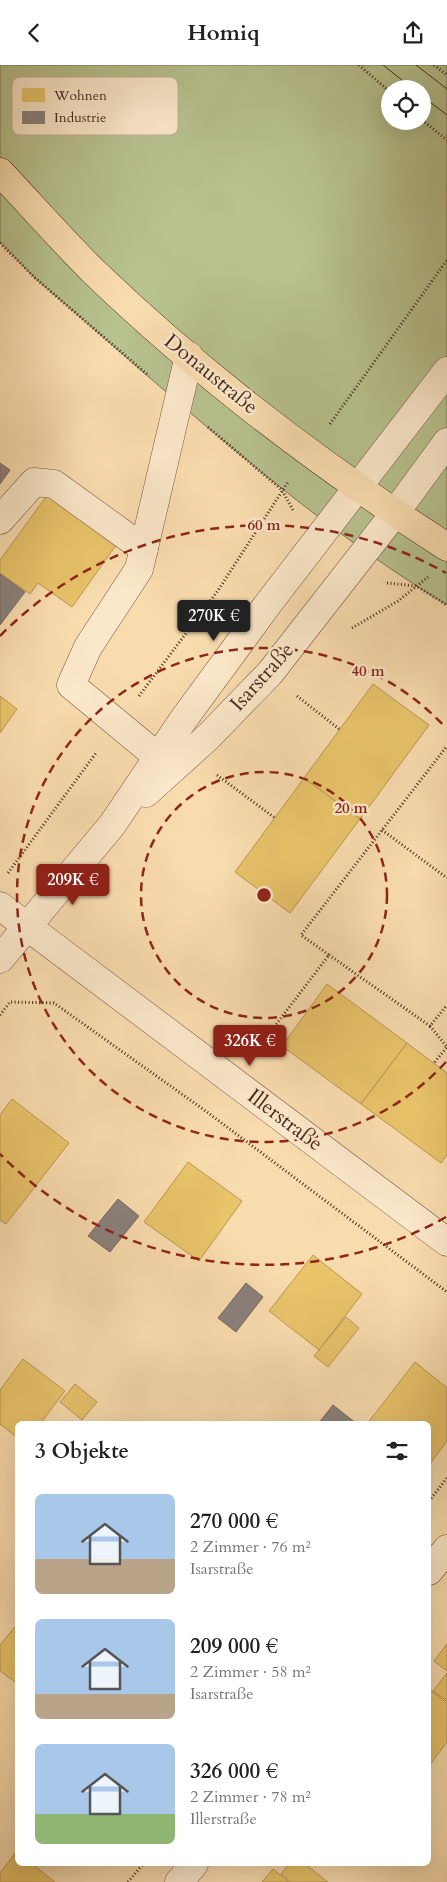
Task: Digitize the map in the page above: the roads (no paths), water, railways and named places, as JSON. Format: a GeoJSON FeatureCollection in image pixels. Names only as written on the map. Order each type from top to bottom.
{"type":"FeatureCollection","features":[{"type":"Feature","properties":{"kind":"main road","name":"Donaustraße"},"geometry":{"type":"LineString","coordinates":[[0,172],[92,270],[161,334],[310,453],[358,488],[447,547]]}},
{"type":"Feature","properties":{"kind":"street"},"geometry":{"type":"LineString","coordinates":[[158,757],[72,685],[88,647],[139,569],[156,502],[188,356]]}},
{"type":"Feature","properties":{"kind":"street","name":"Isarstraße"},"geometry":{"type":"LineString","coordinates":[[0,959],[112,825],[158,757],[257,619],[447,371]]}},
{"type":"Feature","properties":{"kind":"street","name":"Isarstraße"},"geometry":{"type":"LineString","coordinates":[[112,825],[208,737],[270,673],[356,564],[447,442]]}},
{"type":"Feature","properties":{"kind":"street"},"geometry":{"type":"LineString","coordinates":[[0,520],[34,481],[54,484],[144,549]]}},
{"type":"Feature","properties":{"kind":"street","name":"Illerstraße"},"geometry":{"type":"LineString","coordinates":[[0,906],[447,1241]]}},
{"type":"Feature","properties":{"kind":"street"},"geometry":{"type":"LineString","coordinates":[[431,1569],[447,1549]]}},
{"type":"Feature","properties":{"kind":"street"},"geometry":{"type":"LineString","coordinates":[[179,1882],[192,1866]]}},
{"type":"Feature","properties":{"kind":"tram line"},"geometry":{"type":"LineString","coordinates":[[383,65],[402,80]]}},
{"type":"Feature","properties":{"kind":"tram line"},"geometry":{"type":"LineString","coordinates":[[416,65],[447,89]]}},
{"type":"Feature","properties":{"kind":"tram line"},"geometry":{"type":"LineString","coordinates":[[431,103],[447,115]]}}]}
